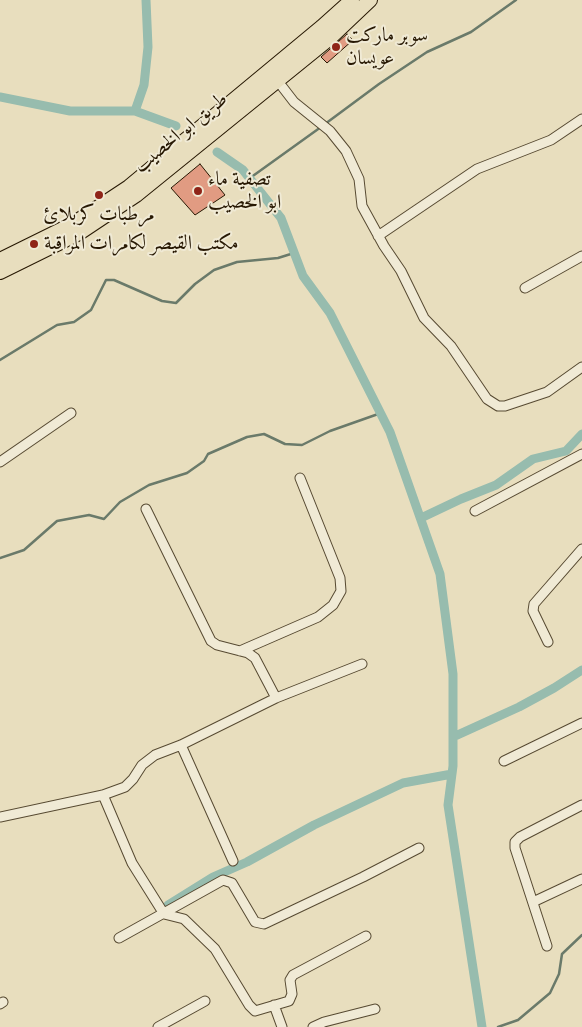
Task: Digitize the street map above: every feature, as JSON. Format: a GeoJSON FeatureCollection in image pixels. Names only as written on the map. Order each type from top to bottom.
{"type":"FeatureCollection","features":[{"type":"Feature","properties":{"kind":"main road","name":"طريق ابو الخصيب"},"geometry":{"type":"LineString","coordinates":[[0,272],[65,240],[124,204],[277,80],[327,32],[352,0]]}},
{"type":"Feature","properties":{"kind":"main road","name":"طريق ابو الخصيب"},"geometry":{"type":"LineString","coordinates":[[0,260],[66,228],[129,187],[370,0]]}},
{"type":"Feature","properties":{"kind":"street"},"geometry":{"type":"LineString","coordinates":[[277,80],[294,102],[330,131],[346,151],[359,179],[362,206],[378,236],[401,271],[424,318],[451,346],[492,403],[505,406],[548,392],[582,367]]}},
{"type":"Feature","properties":{"kind":"street"},"geometry":{"type":"LineString","coordinates":[[378,236],[477,168],[551,140],[582,118]]}},
{"type":"Feature","properties":{"kind":"street"},"geometry":{"type":"LineString","coordinates":[[525,288],[582,256]]}},
{"type":"Feature","properties":{"kind":"street"},"geometry":{"type":"LineString","coordinates":[[0,462],[71,413]]}},
{"type":"Feature","properties":{"kind":"street"},"geometry":{"type":"LineString","coordinates":[[475,511],[582,454]]}},
{"type":"Feature","properties":{"kind":"street"},"geometry":{"type":"LineString","coordinates":[[240,651],[318,617],[333,605],[342,591],[340,578],[300,478]]}},
{"type":"Feature","properties":{"kind":"street"},"geometry":{"type":"LineString","coordinates":[[146,509],[211,640],[217,645],[240,651],[255,658],[276,698]]}},
{"type":"Feature","properties":{"kind":"street"},"geometry":{"type":"LineString","coordinates":[[548,642],[533,611],[534,604],[582,549]]}},
{"type":"Feature","properties":{"kind":"street"},"geometry":{"type":"LineString","coordinates":[[0,817],[103,795],[125,787],[142,765],[155,755],[182,745],[276,698],[362,664]]}},
{"type":"Feature","properties":{"kind":"street"},"geometry":{"type":"LineString","coordinates":[[504,762],[582,723]]}},
{"type":"Feature","properties":{"kind":"street"},"geometry":{"type":"LineString","coordinates":[[182,745],[233,861]]}},
{"type":"Feature","properties":{"kind":"street"},"geometry":{"type":"LineString","coordinates":[[103,795],[132,863],[164,914],[184,919],[215,949],[252,1008],[260,1010],[289,1001],[291,998],[290,980],[293,975],[366,936]]}},
{"type":"Feature","properties":{"kind":"street"},"geometry":{"type":"LineString","coordinates":[[547,946],[515,848],[515,842],[520,837],[582,805]]}},
{"type":"Feature","properties":{"kind":"street"},"geometry":{"type":"LineString","coordinates":[[119,938],[219,882],[228,880],[235,887],[255,922],[264,924],[363,878],[419,848]]}},
{"type":"Feature","properties":{"kind":"street"},"geometry":{"type":"LineString","coordinates":[[533,902],[582,878]]}},
{"type":"Feature","properties":{"kind":"street"},"geometry":{"type":"LineString","coordinates":[[158,1027],[205,1001]]}},
{"type":"Feature","properties":{"kind":"street"},"geometry":{"type":"LineString","coordinates":[[274,1006],[282,1027]]}},
{"type":"Feature","properties":{"kind":"street"},"geometry":{"type":"LineString","coordinates":[[313,1027],[324,1022],[375,1009]]}},
{"type":"Feature","properties":{"kind":"building","name":"سوبر ماركت عويسان"},"geometry":{"type":"Polygon","coordinates":[[[347,34],[353,40],[327,63],[321,57],[347,34]]]}},
{"type":"Feature","properties":{"kind":"building","name":"تصفية ماء ابو الخصيب"},"geometry":{"type":"Polygon","coordinates":[[[200,164],[225,195],[195,215],[171,188],[200,164]]]}},
{"type":"Feature","properties":{"kind":"waterway"},"geometry":{"type":"LineString","coordinates":[[135,111],[144,85],[148,47],[146,0]]}},
{"type":"Feature","properties":{"kind":"waterway"},"geometry":{"type":"LineString","coordinates":[[325,124],[379,84],[427,52],[471,32],[516,0]]}},
{"type":"Feature","properties":{"kind":"waterway"},"geometry":{"type":"LineString","coordinates":[[0,97],[70,111],[135,111],[176,126]]}},
{"type":"Feature","properties":{"kind":"waterway"},"geometry":{"type":"LineString","coordinates":[[250,178],[321,127]]}},
{"type":"Feature","properties":{"kind":"waterway"},"geometry":{"type":"LineString","coordinates":[[217,152],[243,170],[281,218],[303,276],[330,313],[390,432],[440,574],[453,674],[453,766],[448,805],[482,1027]]}},
{"type":"Feature","properties":{"kind":"waterway"},"geometry":{"type":"LineString","coordinates":[[0,360],[57,325],[74,322],[91,310],[106,280],[114,280],[162,301],[176,303],[195,284],[214,270],[237,262],[278,258],[294,253]]}},
{"type":"Feature","properties":{"kind":"waterway"},"geometry":{"type":"LineString","coordinates":[[0,558],[24,550],[57,521],[89,515],[104,519],[120,502],[149,485],[187,473],[204,461],[208,454],[247,437],[264,434],[285,444],[302,445],[330,431],[381,413]]}},
{"type":"Feature","properties":{"kind":"waterway"},"geometry":{"type":"LineString","coordinates":[[421,518],[496,485],[533,459],[566,451],[582,434]]}},
{"type":"Feature","properties":{"kind":"waterway"},"geometry":{"type":"LineString","coordinates":[[453,737],[519,707],[582,670]]}},
{"type":"Feature","properties":{"kind":"waterway"},"geometry":{"type":"LineString","coordinates":[[168,905],[213,877],[247,862],[314,825],[403,783],[452,774]]}},
{"type":"Feature","properties":{"kind":"waterway"},"geometry":{"type":"LineString","coordinates":[[498,1027],[518,1020],[550,993],[559,974],[562,954],[582,935]]}},
{"type":"Feature","properties":{"kind":"place","name":"سوبر ماركت عويسان"},"geometry":{"type":"Point","coordinates":[336,47]}},
{"type":"Feature","properties":{"kind":"place","name":"تصفية ماء ابو الخصيب"},"geometry":{"type":"Point","coordinates":[198,191]}},
{"type":"Feature","properties":{"kind":"place","name":"مرطبات كربلائ"},"geometry":{"type":"Point","coordinates":[99,195]}},
{"type":"Feature","properties":{"kind":"place","name":"مكتب القيصر لكامرات المراقبة"},"geometry":{"type":"Point","coordinates":[34,244]}}]}
